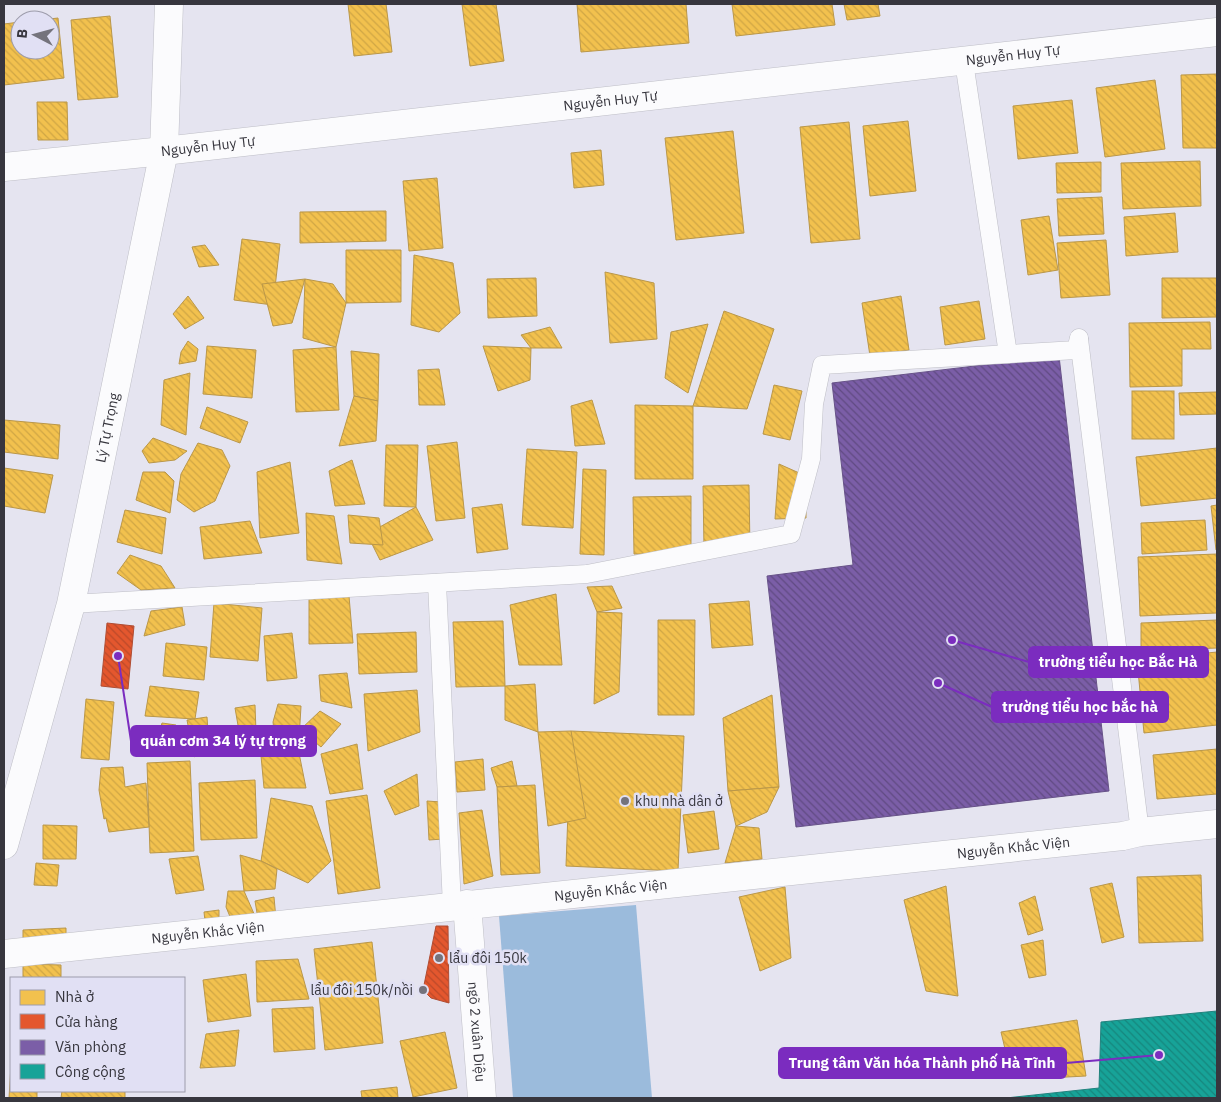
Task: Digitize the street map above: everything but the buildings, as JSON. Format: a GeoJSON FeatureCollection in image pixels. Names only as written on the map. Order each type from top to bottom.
{"type":"FeatureCollection","features":[{"type":"Feature","properties":{"kind":"street","name":"Lý Tự Trọng"},"geometry":{"type":"LineString","coordinates":[[4,845],[71,604],[164,151],[169,4]]}},
{"type":"Feature","properties":{"kind":"street","name":"Nguyễn Huy Tự"},"geometry":{"type":"LineString","coordinates":[[4,167],[964,62],[1217,32]]}},
{"type":"Feature","properties":{"kind":"street","name":"Nguyễn Khắc Viện"},"geometry":{"type":"LineString","coordinates":[[4,954],[1123,836],[1140,832],[1217,824]]}},
{"type":"Feature","properties":{"kind":"street","name":"ngõ 2 xuân Diệu"},"geometry":{"type":"LineString","coordinates":[[459,905],[482,1098]]}},
{"type":"Feature","properties":{"kind":"lane"},"geometry":{"type":"LineString","coordinates":[[964,62],[1008,354]]}},
{"type":"Feature","properties":{"kind":"lane"},"geometry":{"type":"LineString","coordinates":[[71,604],[587,574],[791,534],[811,460],[814,404],[822,365],[1076,350],[1079,338],[1140,832]]}},
{"type":"Feature","properties":{"kind":"lane"},"geometry":{"type":"LineString","coordinates":[[436,583],[459,905]]}},
{"type":"Feature","properties":{"kind":"water"},"geometry":{"type":"Polygon","coordinates":[[[636,905],[652,1098],[513,1098],[499,916],[636,905]]]}},
{"type":"Feature","properties":{"kind":"place","name":"trường tiểu học Bắc Hà"},"geometry":{"type":"Point","coordinates":[952,640]}},
{"type":"Feature","properties":{"kind":"place","name":"quán cơm 34 lý tự trọng"},"geometry":{"type":"Point","coordinates":[118,656]}},
{"type":"Feature","properties":{"kind":"place","name":"trường tiểu học bắc hà"},"geometry":{"type":"Point","coordinates":[938,683]}},
{"type":"Feature","properties":{"kind":"place","name":"khu nhà dân ở"},"geometry":{"type":"Point","coordinates":[625,801]}},
{"type":"Feature","properties":{"kind":"place","name":"lẩu đôi 150k"},"geometry":{"type":"Point","coordinates":[439,958]}},
{"type":"Feature","properties":{"kind":"place","name":"lẩu đôi 150k/nồi"},"geometry":{"type":"Point","coordinates":[423,990]}},
{"type":"Feature","properties":{"kind":"place","name":"Trung tâm Văn hóa Thành phố Hà Tĩnh"},"geometry":{"type":"Point","coordinates":[1159,1055]}}]}
